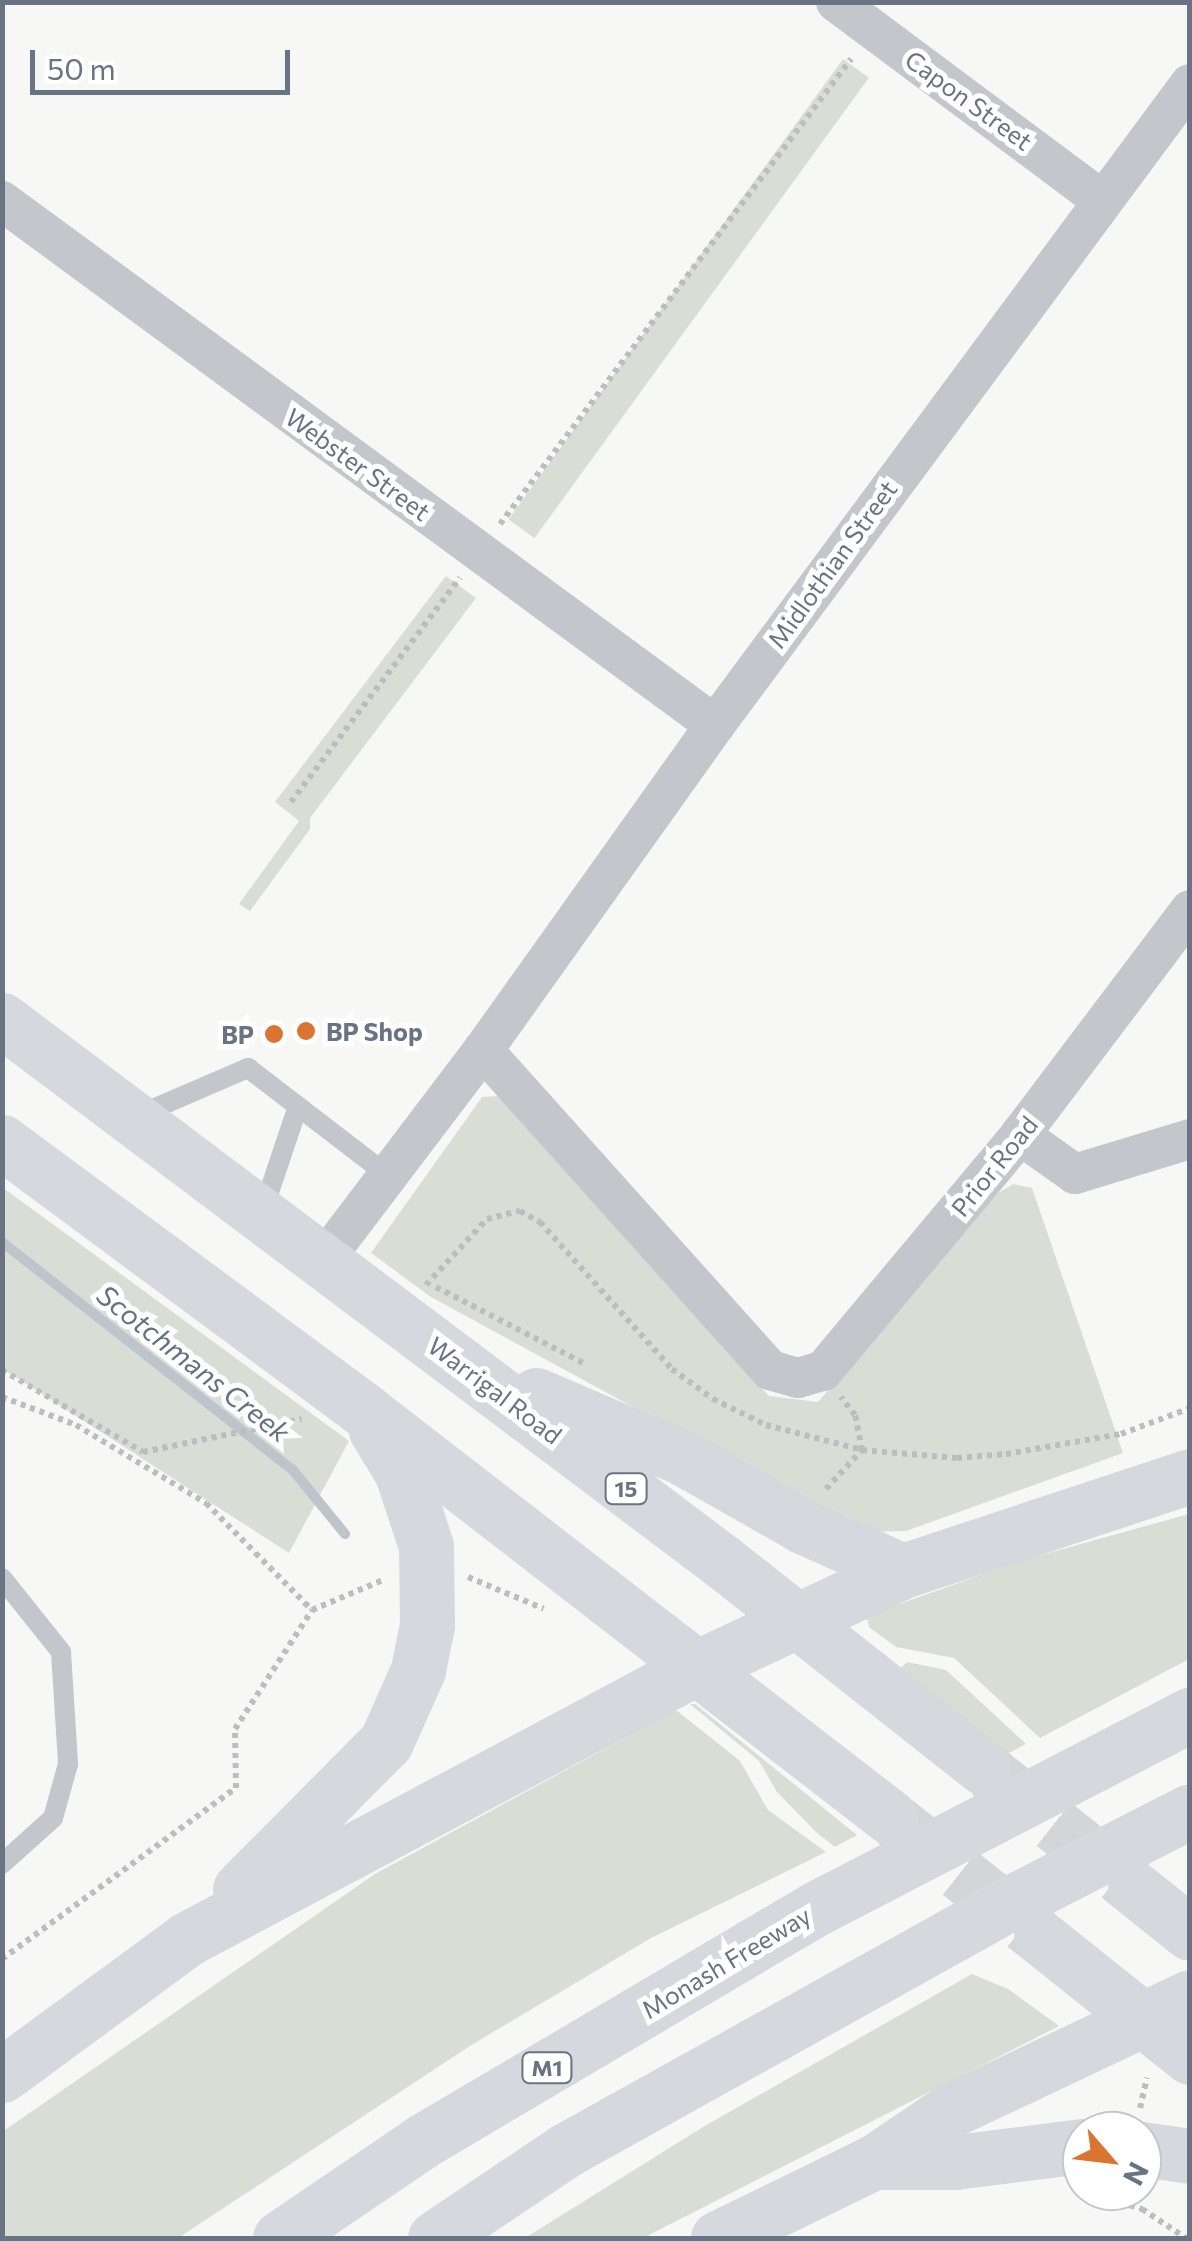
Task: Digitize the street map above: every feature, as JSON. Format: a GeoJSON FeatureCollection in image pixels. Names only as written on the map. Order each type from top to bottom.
{"type":"FeatureCollection","features":[{"type":"Feature","properties":{"kind":"highway","name":"Warrigal Road"},"geometry":{"type":"LineString","coordinates":[[2,1020],[457,1360],[983,1767]]}},
{"type":"Feature","properties":{"kind":"highway"},"geometry":{"type":"LineString","coordinates":[[2,1142],[365,1411],[890,1817]]}},
{"type":"Feature","properties":{"kind":"highway"},"geometry":{"type":"LineString","coordinates":[[457,1360],[685,1459],[804,1527],[902,1571]]}},
{"type":"Feature","properties":{"kind":"highway"},"geometry":{"type":"LineString","coordinates":[[187,1940],[357,1777],[386,1742],[418,1670],[427,1625],[426,1546],[402,1473],[365,1411]]}},
{"type":"Feature","properties":{"kind":"highway"},"geometry":{"type":"LineString","coordinates":[[2,2074],[187,1940],[696,1668],[902,1571],[1190,1476]]}},
{"type":"Feature","properties":{"kind":"highway","name":"Monash Freeway"},"geometry":{"type":"LineString","coordinates":[[280,2238],[422,2142],[819,1907],[1116,1749],[1190,1714]]}},
{"type":"Feature","properties":{"kind":"highway"},"geometry":{"type":"LineString","coordinates":[[435,2238],[566,2150],[893,1966],[1190,1811]]}},
{"type":"Feature","properties":{"kind":"highway"},"geometry":{"type":"LineString","coordinates":[[1135,1889],[1190,1933]]}},
{"type":"Feature","properties":{"kind":"highway"},"geometry":{"type":"LineString","coordinates":[[1041,1938],[1166,2008]]}},
{"type":"Feature","properties":{"kind":"highway"},"geometry":{"type":"LineString","coordinates":[[1166,2008],[1170,2065]]}},
{"type":"Feature","properties":{"kind":"highway"},"geometry":{"type":"LineString","coordinates":[[718,2238],[874,2162],[951,2110],[1166,2008]]}},
{"type":"Feature","properties":{"kind":"highway"},"geometry":{"type":"LineString","coordinates":[[1162,2143],[1190,2156]]}},
{"type":"Feature","properties":{"kind":"highway"},"geometry":{"type":"LineString","coordinates":[[874,2162],[1062,2161]]}},
{"type":"Feature","properties":{"kind":"street","name":"Capon Street"},"geometry":{"type":"LineString","coordinates":[[836,2],[1100,200]]}},
{"type":"Feature","properties":{"kind":"street","name":"Midlothian Street"},"geometry":{"type":"LineString","coordinates":[[323,1261],[483,1050],[715,724],[1100,200],[1190,84]]}},
{"type":"Feature","properties":{"kind":"street","name":"Webster Street"},"geometry":{"type":"LineString","coordinates":[[2,202],[715,724]]}},
{"type":"Feature","properties":{"kind":"street","name":"Prior Road"},"geometry":{"type":"LineString","coordinates":[[822,1371],[1020,1136],[1190,910]]}},
{"type":"Feature","properties":{"kind":"street"},"geometry":{"type":"LineString","coordinates":[[483,1050],[770,1370],[798,1378],[822,1371]]}},
{"type":"Feature","properties":{"kind":"street"},"geometry":{"type":"LineString","coordinates":[[1020,1136],[1075,1174],[1190,1139]]}},
{"type":"Feature","properties":{"kind":"lane"},"geometry":{"type":"LineString","coordinates":[[131,1118],[248,1068],[386,1174]]}},
{"type":"Feature","properties":{"kind":"lane"},"geometry":{"type":"LineString","coordinates":[[261,1216],[298,1106]]}},
{"type":"Feature","properties":{"kind":"lane"},"geometry":{"type":"LineString","coordinates":[[2,1578],[61,1652],[68,1764],[53,1818],[2,1864]]}},
{"type":"Feature","properties":{"kind":"path"},"geometry":{"type":"LineString","coordinates":[[291,802],[873,30]]}},
{"type":"Feature","properties":{"kind":"path"},"geometry":{"type":"LineString","coordinates":[[672,1370],[766,1424],[862,1450],[956,1458],[1006,1454],[1121,1434],[1190,1408]]}},
{"type":"Feature","properties":{"kind":"path"},"geometry":{"type":"LineString","coordinates":[[822,1371],[855,1415],[862,1450]]}},
{"type":"Feature","properties":{"kind":"path"},"geometry":{"type":"LineString","coordinates":[[2,1397],[76,1425],[206,1502],[312,1610]]}},
{"type":"Feature","properties":{"kind":"path"},"geometry":{"type":"LineString","coordinates":[[820,1503],[826,1488],[862,1450]]}},
{"type":"Feature","properties":{"kind":"path"},"geometry":{"type":"LineString","coordinates":[[453,1573],[560,1616]]}},
{"type":"Feature","properties":{"kind":"path"},"geometry":{"type":"LineString","coordinates":[[2,1958],[236,1788],[235,1729],[312,1610],[391,1576]]}},
{"type":"Feature","properties":{"kind":"path"},"geometry":{"type":"LineString","coordinates":[[1141,2111],[1140,2088],[1170,2065]]}},
{"type":"Feature","properties":{"kind":"path"},"geometry":{"type":"LineString","coordinates":[[1145,2211],[1186,2238]]}},
{"type":"Feature","properties":{"kind":"shaded area"},"geometry":{"type":"Polygon","coordinates":[[[843,59],[869,78],[534,538],[509,519],[843,59]]]}},
{"type":"Feature","properties":{"kind":"shaded area"},"geometry":{"type":"Polygon","coordinates":[[[446,576],[476,598],[310,818],[310,829],[250,911],[239,904],[299,821],[275,802],[446,576]]]}},
{"type":"Feature","properties":{"kind":"shaded area"},"geometry":{"type":"Polygon","coordinates":[[[498,1096],[769,1396],[818,1402],[998,1193],[1013,1184],[1032,1188],[1123,1453],[906,1531],[863,1532],[431,1297],[371,1253],[482,1097],[498,1096]]]}},
{"type":"Feature","properties":{"kind":"shaded area"},"geometry":{"type":"Polygon","coordinates":[[[2,1187],[349,1441],[289,1553],[3,1369],[2,1187]]]}},
{"type":"Feature","properties":{"kind":"shaded area"},"geometry":{"type":"Polygon","coordinates":[[[1189,1514],[1189,1659],[1040,1738],[954,1658],[896,1647],[869,1627],[867,1618],[877,1612],[1023,1560],[1189,1514]]]}},
{"type":"Feature","properties":{"kind":"shaded area"},"geometry":{"type":"Polygon","coordinates":[[[907,1662],[946,1670],[1026,1744],[1005,1755],[901,1668],[907,1662]]]}},
{"type":"Feature","properties":{"kind":"shaded area"},"geometry":{"type":"Polygon","coordinates":[[[690,1704],[695,1704],[857,1835],[835,1847],[817,1833],[777,1792],[759,1761],[690,1704]]]}},
{"type":"Feature","properties":{"kind":"shaded area"},"geometry":{"type":"Polygon","coordinates":[[[676,1710],[740,1761],[768,1810],[826,1852],[651,1938],[473,2044],[178,2238],[3,2238],[2,2132],[375,1874],[676,1710]]]}},
{"type":"Feature","properties":{"kind":"shaded area"},"geometry":{"type":"Polygon","coordinates":[[[972,1974],[1008,1989],[1059,2026],[643,2238],[525,2238],[703,2127],[972,1974]]]}},
{"type":"Feature","properties":{"kind":"waterway","name":"Scotchmans Creek"},"geometry":{"type":"LineString","coordinates":[[2,1242],[292,1469],[345,1534]]}},
{"type":"Feature","properties":{"kind":"tunnel"},"geometry":{"type":"LineString","coordinates":[[989,1772],[1133,1887]]}},
{"type":"Feature","properties":{"kind":"tunnel"},"geometry":{"type":"LineString","coordinates":[[895,1821],[1039,1936]]}},
{"type":"Feature","properties":{"kind":"place","name":"BP Shop"},"geometry":{"type":"Point","coordinates":[306,1031]}},
{"type":"Feature","properties":{"kind":"place","name":"BP"},"geometry":{"type":"Point","coordinates":[274,1034]}}]}
